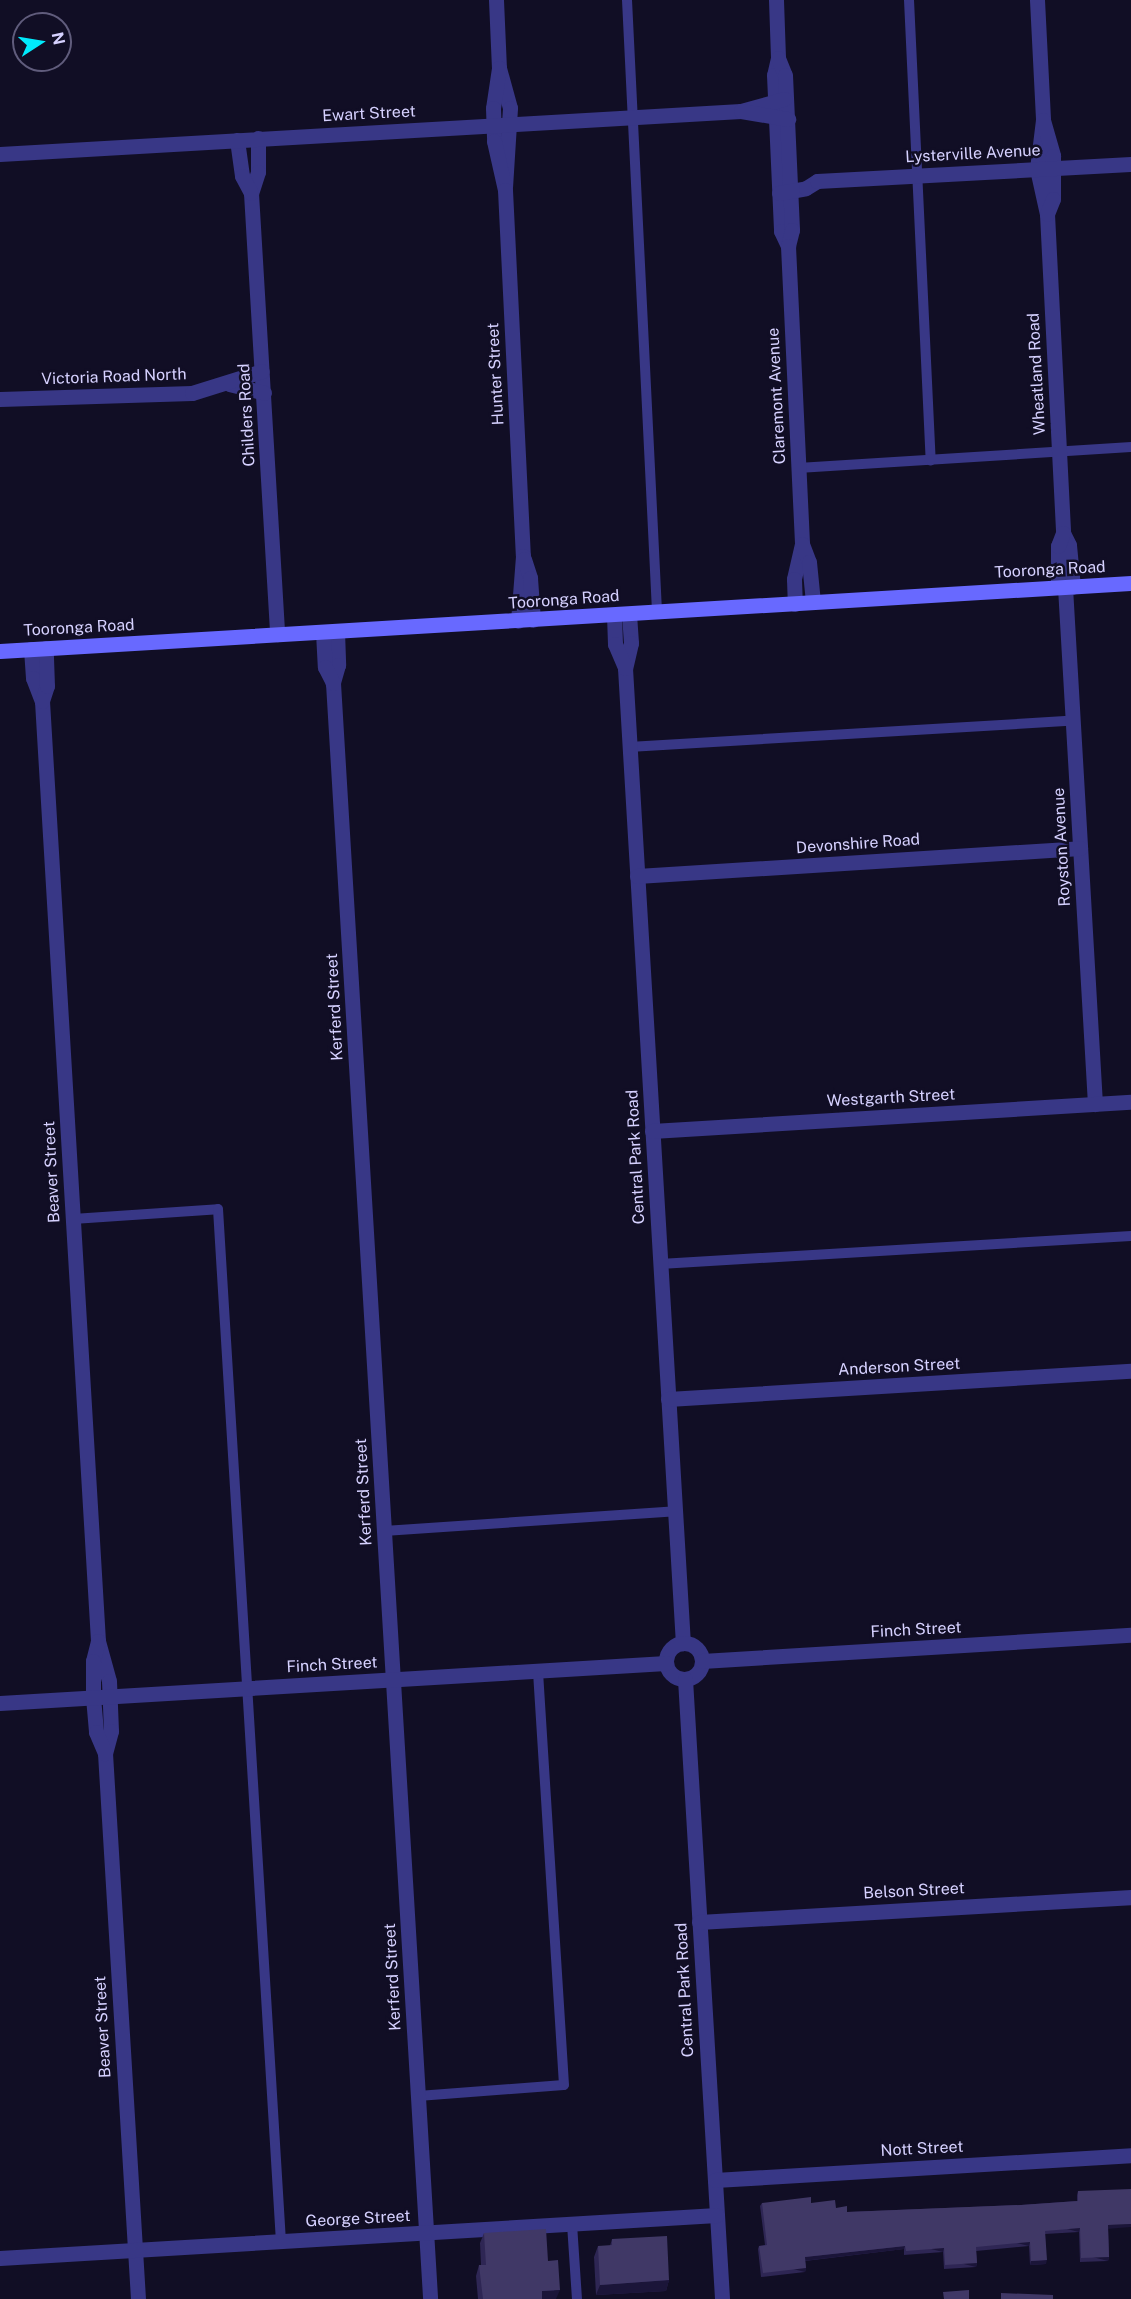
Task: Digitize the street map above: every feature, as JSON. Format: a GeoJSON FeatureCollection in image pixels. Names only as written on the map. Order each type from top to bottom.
{"type":"FeatureCollection","features":[{"type":"Feature","properties":{"kind":"main road","name":"Tooronga Road"},"geometry":{"type":"LineString","coordinates":[[0,651],[1131,583]]}},
{"type":"Feature","properties":{"kind":"street","name":"Hunter Street"},"geometry":{"type":"LineString","coordinates":[[496,0],[499,68],[505,82],[510,125],[505,190]]}},
{"type":"Feature","properties":{"kind":"street","name":"Claremont Avenue"},"geometry":{"type":"LineString","coordinates":[[776,0],[785,193],[792,230],[788,246],[801,544],[794,579],[795,604]]}},
{"type":"Feature","properties":{"kind":"street","name":"Wheatland Road"},"geometry":{"type":"LineString","coordinates":[[1037,0],[1043,120],[1037,169],[1047,214],[1063,533],[1058,546],[1065,587]]}},
{"type":"Feature","properties":{"kind":"street","name":"Hunter Street"},"geometry":{"type":"LineString","coordinates":[[499,68],[494,82],[494,126],[505,190],[525,620]]}},
{"type":"Feature","properties":{"kind":"street","name":"Ewart Street"},"geometry":{"type":"LineString","coordinates":[[741,111],[781,99]]}},
{"type":"Feature","properties":{"kind":"street","name":"Ewart Street"},"geometry":{"type":"LineString","coordinates":[[0,154],[741,111],[782,119]]}},
{"type":"Feature","properties":{"kind":"street","name":"Wheatland Road"},"geometry":{"type":"LineString","coordinates":[[1043,120],[1050,136],[1054,168],[1053,199],[1047,214]]}},
{"type":"Feature","properties":{"kind":"street","name":"Childers Road"},"geometry":{"type":"LineString","coordinates":[[258,138],[258,172],[251,193],[277,634]]}},
{"type":"Feature","properties":{"kind":"street","name":"Childers Road"},"geometry":{"type":"LineString","coordinates":[[237,140],[242,176],[251,193]]}},
{"type":"Feature","properties":{"kind":"street","name":"Lysterville Avenue"},"geometry":{"type":"LineString","coordinates":[[785,193],[817,181],[1131,164]]}},
{"type":"Feature","properties":{"kind":"street","name":"Lysterville Avenue"},"geometry":{"type":"LineString","coordinates":[[784,171],[817,181]]}},
{"type":"Feature","properties":{"kind":"street","name":"Victoria Road North"},"geometry":{"type":"LineString","coordinates":[[0,399],[192,393],[229,384],[262,371]]}},
{"type":"Feature","properties":{"kind":"street","name":"Victoria Road North"},"geometry":{"type":"LineString","coordinates":[[229,384],[264,393]]}},
{"type":"Feature","properties":{"kind":"street","name":"Claremont Avenue"},"geometry":{"type":"LineString","coordinates":[[801,544],[810,570],[813,602]]}},
{"type":"Feature","properties":{"kind":"street","name":"Royston Avenue"},"geometry":{"type":"LineString","coordinates":[[1065,587],[1095,1104]]}},
{"type":"Feature","properties":{"kind":"street","name":"Central Park Road"},"geometry":{"type":"LineString","coordinates":[[621,614],[615,644],[625,668],[683,1643]]}},
{"type":"Feature","properties":{"kind":"street","name":"Kerferd Street"},"geometry":{"type":"LineString","coordinates":[[330,631],[325,667],[333,683],[430,2299]]}},
{"type":"Feature","properties":{"kind":"street","name":"Beaver Street"},"geometry":{"type":"LineString","coordinates":[[38,648],[33,678],[42,701],[98,1641],[93,1661],[93,1698],[96,1732],[105,1753]]}},
{"type":"Feature","properties":{"kind":"street","name":"Devonshire Road"},"geometry":{"type":"LineString","coordinates":[[637,876],[1080,848]]}},
{"type":"Feature","properties":{"kind":"street","name":"Westgarth Street"},"geometry":{"type":"LineString","coordinates":[[652,1131],[1131,1102]]}},
{"type":"Feature","properties":{"kind":"street","name":"Anderson Street"},"geometry":{"type":"LineString","coordinates":[[669,1399],[1131,1371]]}},
{"type":"Feature","properties":{"kind":"street","name":"Finch Street"},"geometry":{"type":"LineString","coordinates":[[702,1660],[1131,1635]]}},
{"type":"Feature","properties":{"kind":"street","name":"Beaver Street"},"geometry":{"type":"LineString","coordinates":[[98,1641],[106,1662],[110,1696],[111,1731],[105,1753],[138,2299]]}},
{"type":"Feature","properties":{"kind":"street"},"geometry":{"type":"LineString","coordinates":[[683,1643],[696,1647],[702,1660],[698,1674],[685,1679],[672,1675],[666,1663],[670,1649],[683,1643]]}},
{"type":"Feature","properties":{"kind":"street","name":"Finch Street"},"geometry":{"type":"LineString","coordinates":[[0,1703],[666,1663]]}},
{"type":"Feature","properties":{"kind":"street","name":"Central Park Road"},"geometry":{"type":"LineString","coordinates":[[685,1679],[722,2299]]}},
{"type":"Feature","properties":{"kind":"street","name":"Belson Street"},"geometry":{"type":"LineString","coordinates":[[699,1922],[1131,1897]]}},
{"type":"Feature","properties":{"kind":"street","name":"Nott Street"},"geometry":{"type":"LineString","coordinates":[[715,2180],[1131,2155]]}},
{"type":"Feature","properties":{"kind":"street","name":"George Street"},"geometry":{"type":"LineString","coordinates":[[0,2258],[717,2216]]}},
{"type":"Feature","properties":{"kind":"lane"},"geometry":{"type":"LineString","coordinates":[[627,0],[657,612]]}},
{"type":"Feature","properties":{"kind":"lane"},"geometry":{"type":"LineString","coordinates":[[909,0],[930,460]]}},
{"type":"Feature","properties":{"kind":"lane"},"geometry":{"type":"LineString","coordinates":[[798,468],[1131,447]]}},
{"type":"Feature","properties":{"kind":"lane"},"geometry":{"type":"LineString","coordinates":[[629,747],[1073,722]]}},
{"type":"Feature","properties":{"kind":"lane"},"geometry":{"type":"LineString","coordinates":[[73,1219],[219,1209],[281,2241]]}},
{"type":"Feature","properties":{"kind":"lane"},"geometry":{"type":"LineString","coordinates":[[660,1264],[1131,1236]]}},
{"type":"Feature","properties":{"kind":"lane"},"geometry":{"type":"LineString","coordinates":[[384,1531],[675,1511]]}},
{"type":"Feature","properties":{"kind":"lane"},"geometry":{"type":"LineString","coordinates":[[418,2096],[564,2085],[538,1670]]}},
{"type":"Feature","properties":{"kind":"lane"},"geometry":{"type":"LineString","coordinates":[[572,2224],[577,2299]]}},
{"type":"Feature","properties":{"kind":"building"},"geometry":{"type":"Polygon","coordinates":[[[1131,2189],[1131,2224],[1108,2225],[1109,2257],[1081,2258],[1080,2228],[1045,2231],[1047,2260],[1031,2261],[1030,2242],[976,2247],[977,2263],[945,2265],[944,2248],[906,2251],[905,2246],[805,2257],[806,2268],[763,2273],[759,2246],[767,2245],[762,2203],[811,2197],[811,2203],[835,2200],[836,2208],[847,2206],[847,2212],[1078,2201],[1078,2191],[1131,2189]]]}},
{"type":"Feature","properties":{"kind":"building"},"geometry":{"type":"Polygon","coordinates":[[[546,2229],[548,2261],[558,2260],[560,2290],[542,2291],[542,2299],[483,2299],[479,2265],[486,2265],[484,2233],[546,2229]]]}},
{"type":"Feature","properties":{"kind":"building"},"geometry":{"type":"Polygon","coordinates":[[[667,2236],[669,2280],[600,2285],[598,2246],[612,2245],[612,2239],[667,2236]]]}},
{"type":"Feature","properties":{"kind":"building"},"geometry":{"type":"Polygon","coordinates":[[[969,2290],[969,2299],[944,2299],[943,2292],[969,2290]]]}},
{"type":"Feature","properties":{"kind":"building"},"geometry":{"type":"Polygon","coordinates":[[[1001,2293],[1053,2295],[1053,2299],[1001,2299],[1001,2293]]]}}]}
